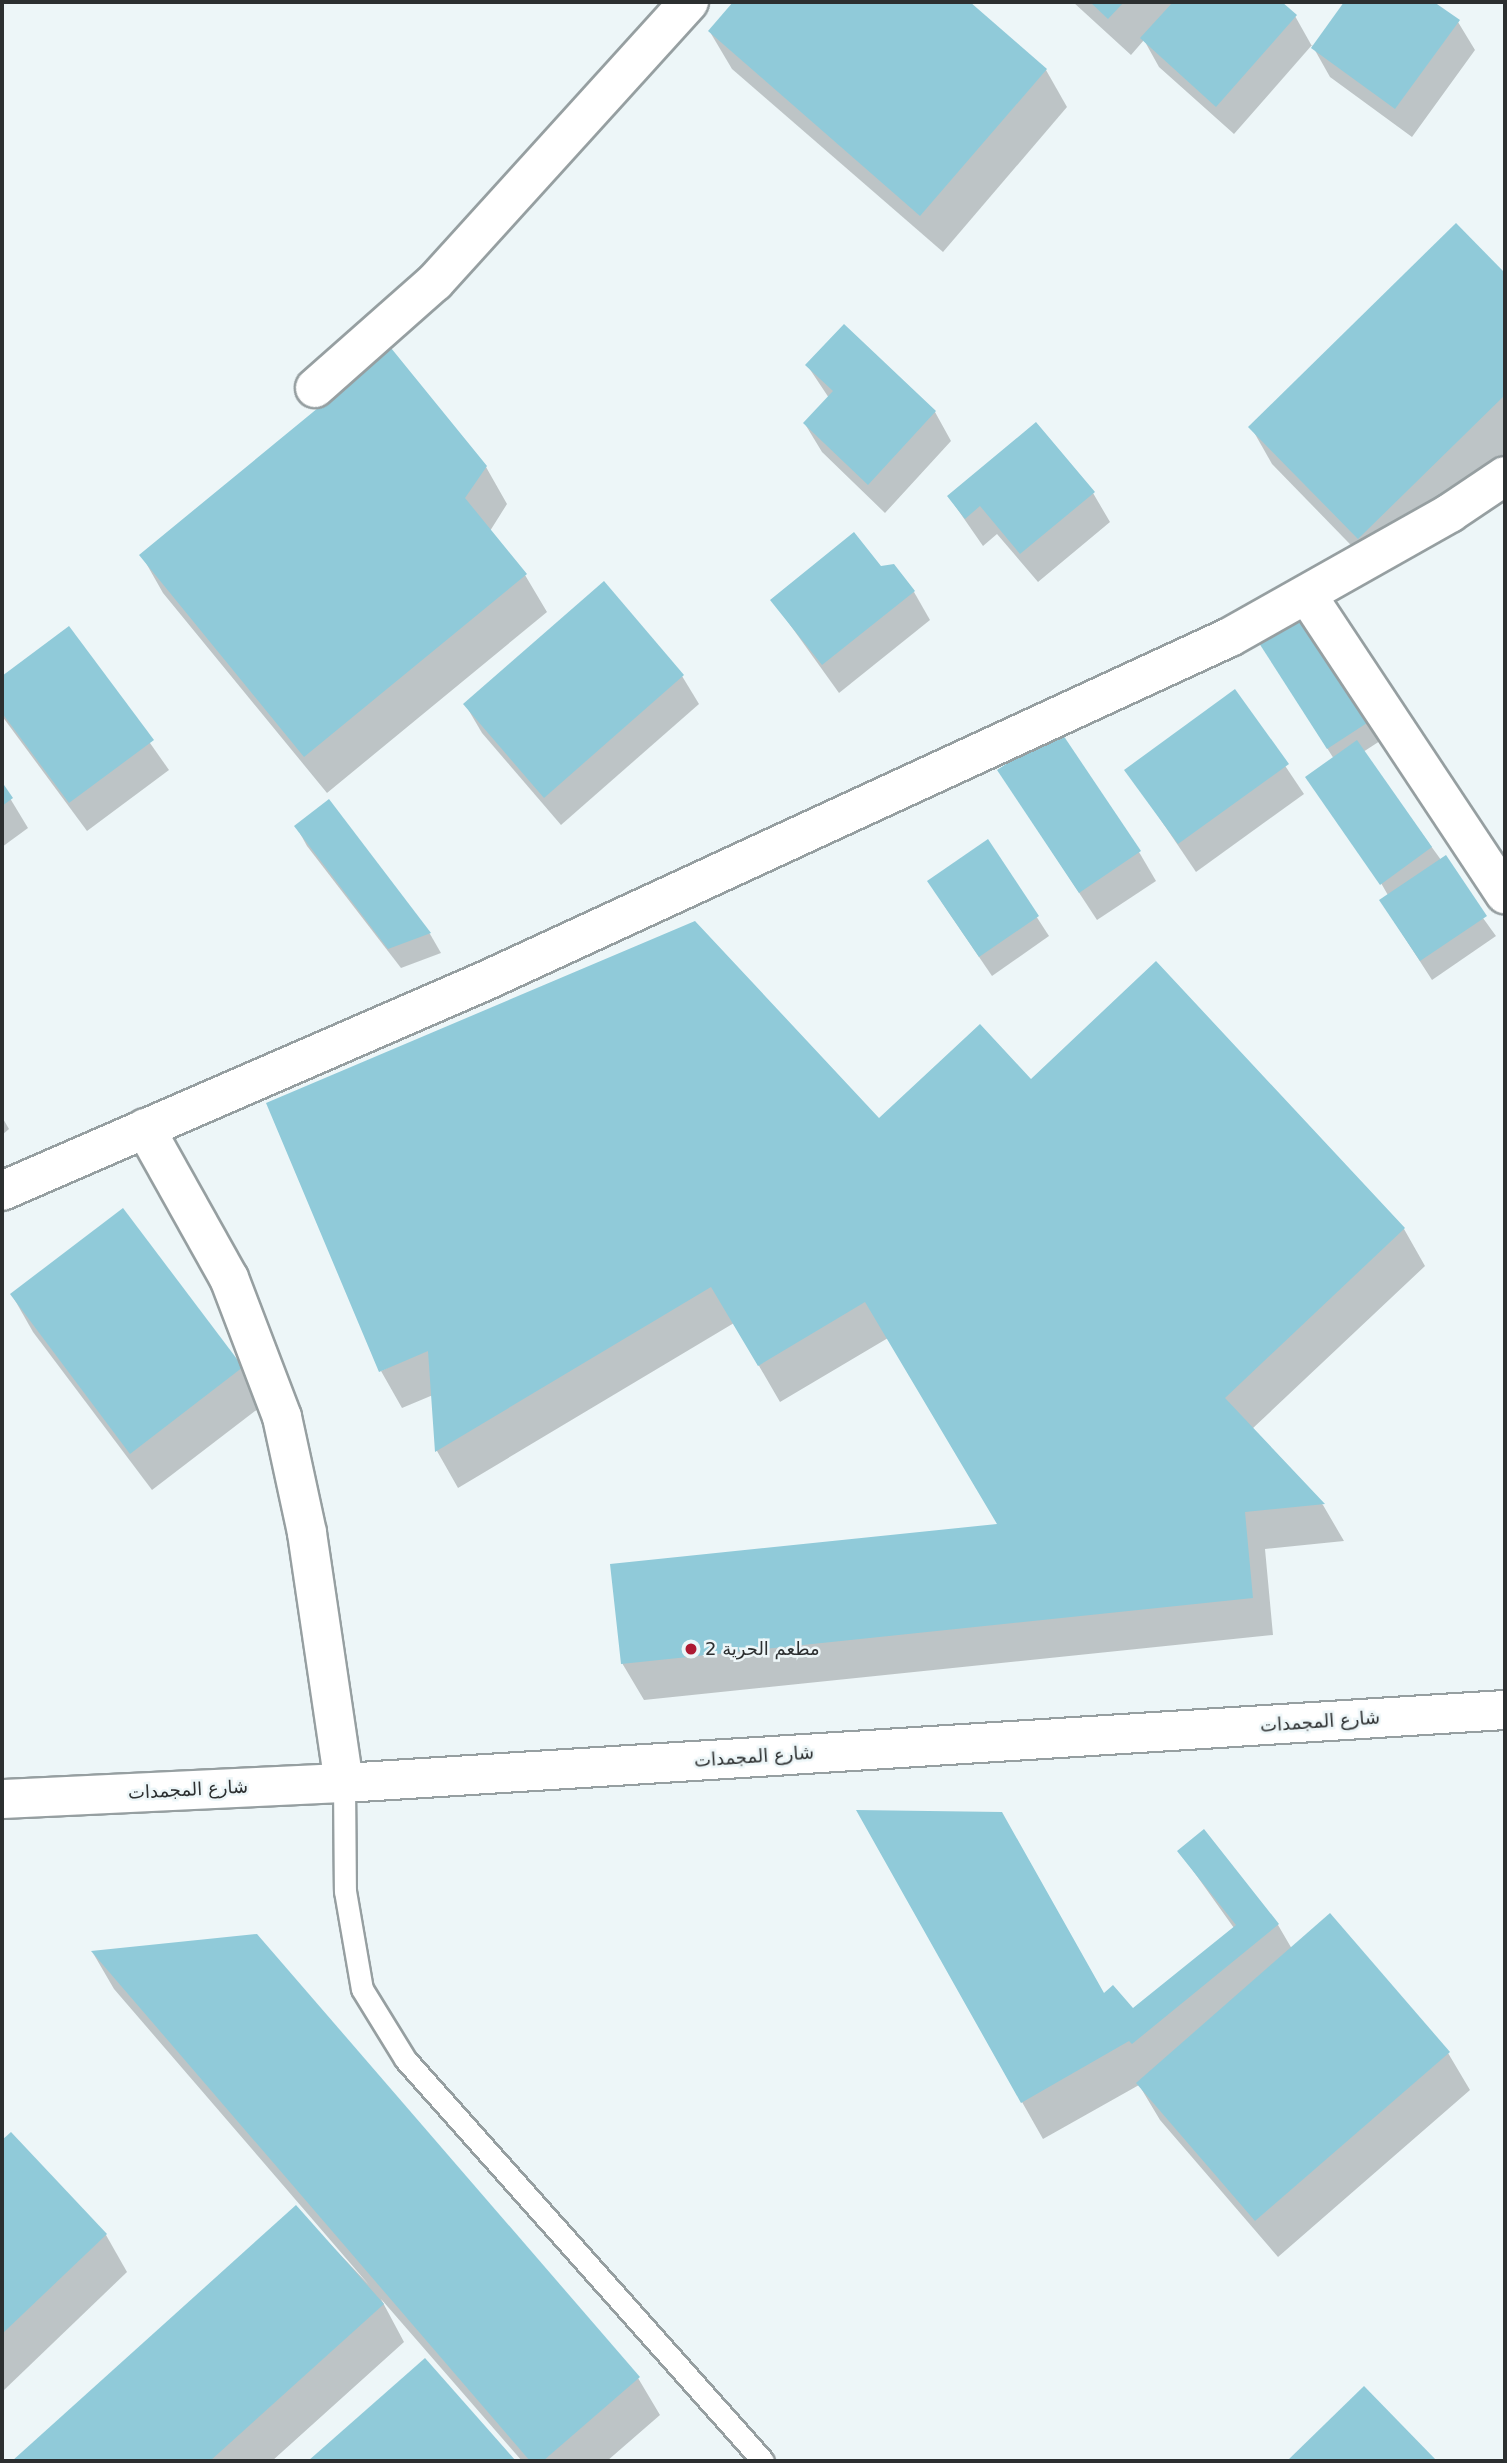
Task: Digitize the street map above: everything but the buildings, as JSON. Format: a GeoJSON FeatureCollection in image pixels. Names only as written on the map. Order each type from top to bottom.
{"type":"FeatureCollection","features":[{"type":"Feature","properties":{"kind":"street"},"geometry":{"type":"LineString","coordinates":[[315,388],[435,282],[689,2]]}},
{"type":"Feature","properties":{"kind":"street"},"geometry":{"type":"LineString","coordinates":[[2,1191],[499,974],[1230,637],[1450,513],[1505,476]]}},
{"type":"Feature","properties":{"kind":"street"},"geometry":{"type":"LineString","coordinates":[[1307,595],[1505,894]]}},
{"type":"Feature","properties":{"kind":"street"},"geometry":{"type":"LineString","coordinates":[[145,1128],[229,1278],[282,1417],[307,1533],[344,1783]]}},
{"type":"Feature","properties":{"kind":"street","name":"شارع المجمدات"},"geometry":{"type":"LineString","coordinates":[[2,1799],[344,1783],[1505,1710]]}},
{"type":"Feature","properties":{"kind":"lane"},"geometry":{"type":"LineString","coordinates":[[344,1783],[345,1891],[362,1989],[405,2059],[763,2461]]}},
{"type":"Feature","properties":{"kind":"place","name":"مطعم الحرية 2"},"geometry":{"type":"Point","coordinates":[691,1649]}}]}
